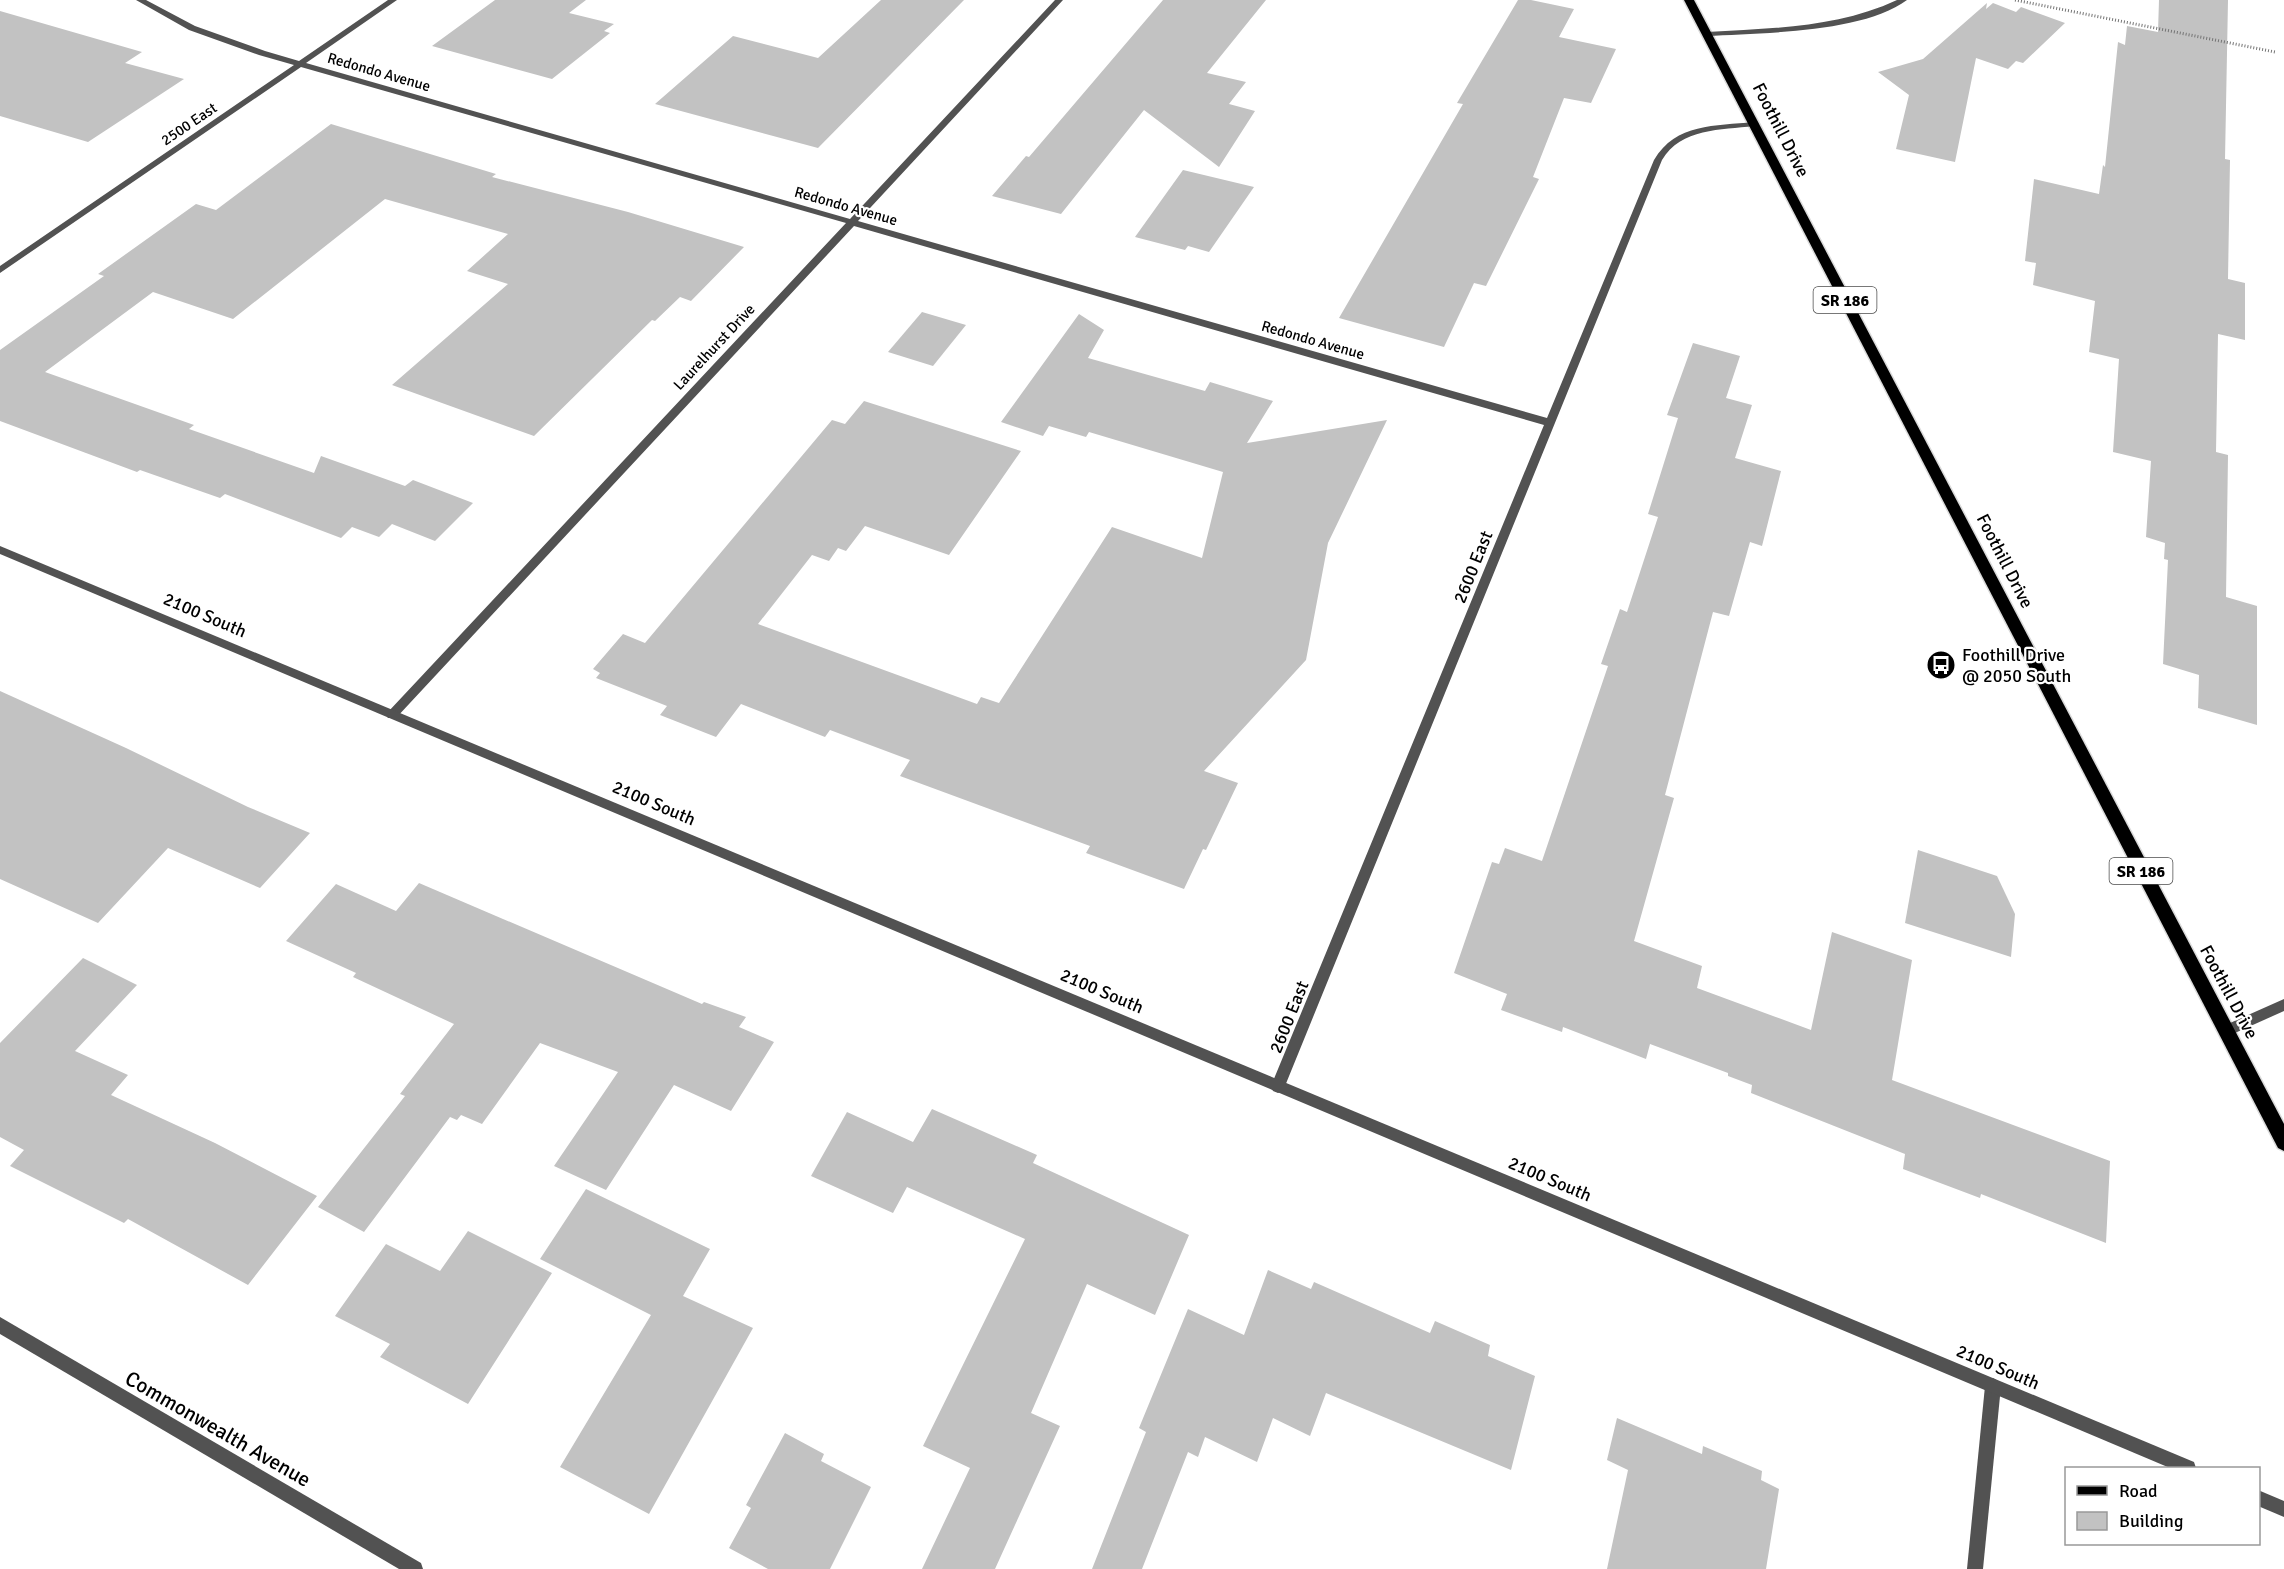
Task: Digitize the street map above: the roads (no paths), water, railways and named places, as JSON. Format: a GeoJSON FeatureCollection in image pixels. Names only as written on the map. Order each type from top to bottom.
{"type":"FeatureCollection","features":[{"type":"Feature","properties":{"kind":"main road","name":"Foothill Drive"},"geometry":{"type":"LineString","coordinates":[[1689,0],[2284,1142]]}},
{"type":"Feature","properties":{"kind":"street","name":"Redondo Avenue"},"geometry":{"type":"LineString","coordinates":[[140,0],[192,28],[300,64],[1551,423]]}},
{"type":"Feature","properties":{"kind":"street","name":"2500 East"},"geometry":{"type":"LineString","coordinates":[[0,270],[393,0]]}},
{"type":"Feature","properties":{"kind":"street","name":"Laurelhurst Drive"},"geometry":{"type":"LineString","coordinates":[[392,715],[1059,0]]}},
{"type":"Feature","properties":{"kind":"street"},"geometry":{"type":"LineString","coordinates":[[1707,34],[1839,23],[1884,10],[1903,0]]}},
{"type":"Feature","properties":{"kind":"street","name":"2600 East"},"geometry":{"type":"LineString","coordinates":[[1278,1086],[1664,150],[1675,139],[1704,131],[1754,124]]}},
{"type":"Feature","properties":{"kind":"street","name":"2100 South"},"geometry":{"type":"LineString","coordinates":[[0,550],[2186,1467]]}},
{"type":"Feature","properties":{"kind":"street"},"geometry":{"type":"LineString","coordinates":[[2226,1031],[2284,1005]]}},
{"type":"Feature","properties":{"kind":"street","name":"Commonwealth Avenue"},"geometry":{"type":"LineString","coordinates":[[0,1325],[415,1569]]}},
{"type":"Feature","properties":{"kind":"street"},"geometry":{"type":"LineString","coordinates":[[1975,1569],[1993,1386]]}},
{"type":"Feature","properties":{"kind":"street"},"geometry":{"type":"LineString","coordinates":[[2260,1498],[2284,1509]]}},
{"type":"Feature","properties":{"kind":"place","name":"Foothill Drive @ 2050 South"},"geometry":{"type":"Point","coordinates":[1941,665]}}]}
